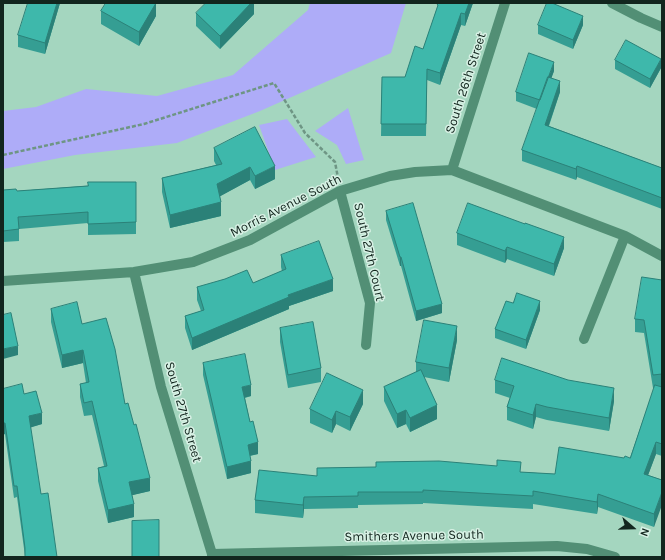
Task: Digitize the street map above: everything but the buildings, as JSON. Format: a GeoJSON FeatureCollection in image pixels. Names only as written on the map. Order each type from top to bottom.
{"type":"FeatureCollection","features":[{"type":"Feature","properties":{"kind":"street","name":"South 26th Street"},"geometry":{"type":"LineString","coordinates":[[452,170],[506,3]]}},
{"type":"Feature","properties":{"kind":"street"},"geometry":{"type":"LineString","coordinates":[[612,3],[662,27]]}},
{"type":"Feature","properties":{"kind":"street","name":"Morris Avenue South"},"geometry":{"type":"LineString","coordinates":[[3,281],[134,272],[193,262],[250,240],[340,191],[390,176],[414,172],[452,170],[625,236],[662,256]]}},
{"type":"Feature","properties":{"kind":"street","name":"South 27th Court"},"geometry":{"type":"LineString","coordinates":[[340,191],[370,303],[366,345]]}},
{"type":"Feature","properties":{"kind":"street"},"geometry":{"type":"LineString","coordinates":[[584,339],[625,236]]}},
{"type":"Feature","properties":{"kind":"street","name":"South 27th Street"},"geometry":{"type":"LineString","coordinates":[[134,272],[161,387],[212,556]]}},
{"type":"Feature","properties":{"kind":"street","name":"Smithers Avenue South"},"geometry":{"type":"LineString","coordinates":[[212,556],[557,546],[587,549],[615,557]]}},
{"type":"Feature","properties":{"kind":"path"},"geometry":{"type":"LineString","coordinates":[[3,155],[144,124],[274,84],[305,133],[335,162],[340,191]]}},
{"type":"Feature","properties":{"kind":"shaded area"},"geometry":{"type":"Polygon","coordinates":[[[310,3],[406,3],[391,53],[260,111],[177,143],[75,155],[3,169],[3,111],[36,107],[86,89],[157,96],[233,75],[308,10],[310,3]]]}},
{"type":"Feature","properties":{"kind":"shaded area"},"geometry":{"type":"Polygon","coordinates":[[[348,108],[364,160],[346,164],[337,145],[315,131],[348,108]]]}},
{"type":"Feature","properties":{"kind":"shaded area"},"geometry":{"type":"Polygon","coordinates":[[[287,119],[316,157],[275,170],[259,125],[287,119]]]}}]}
